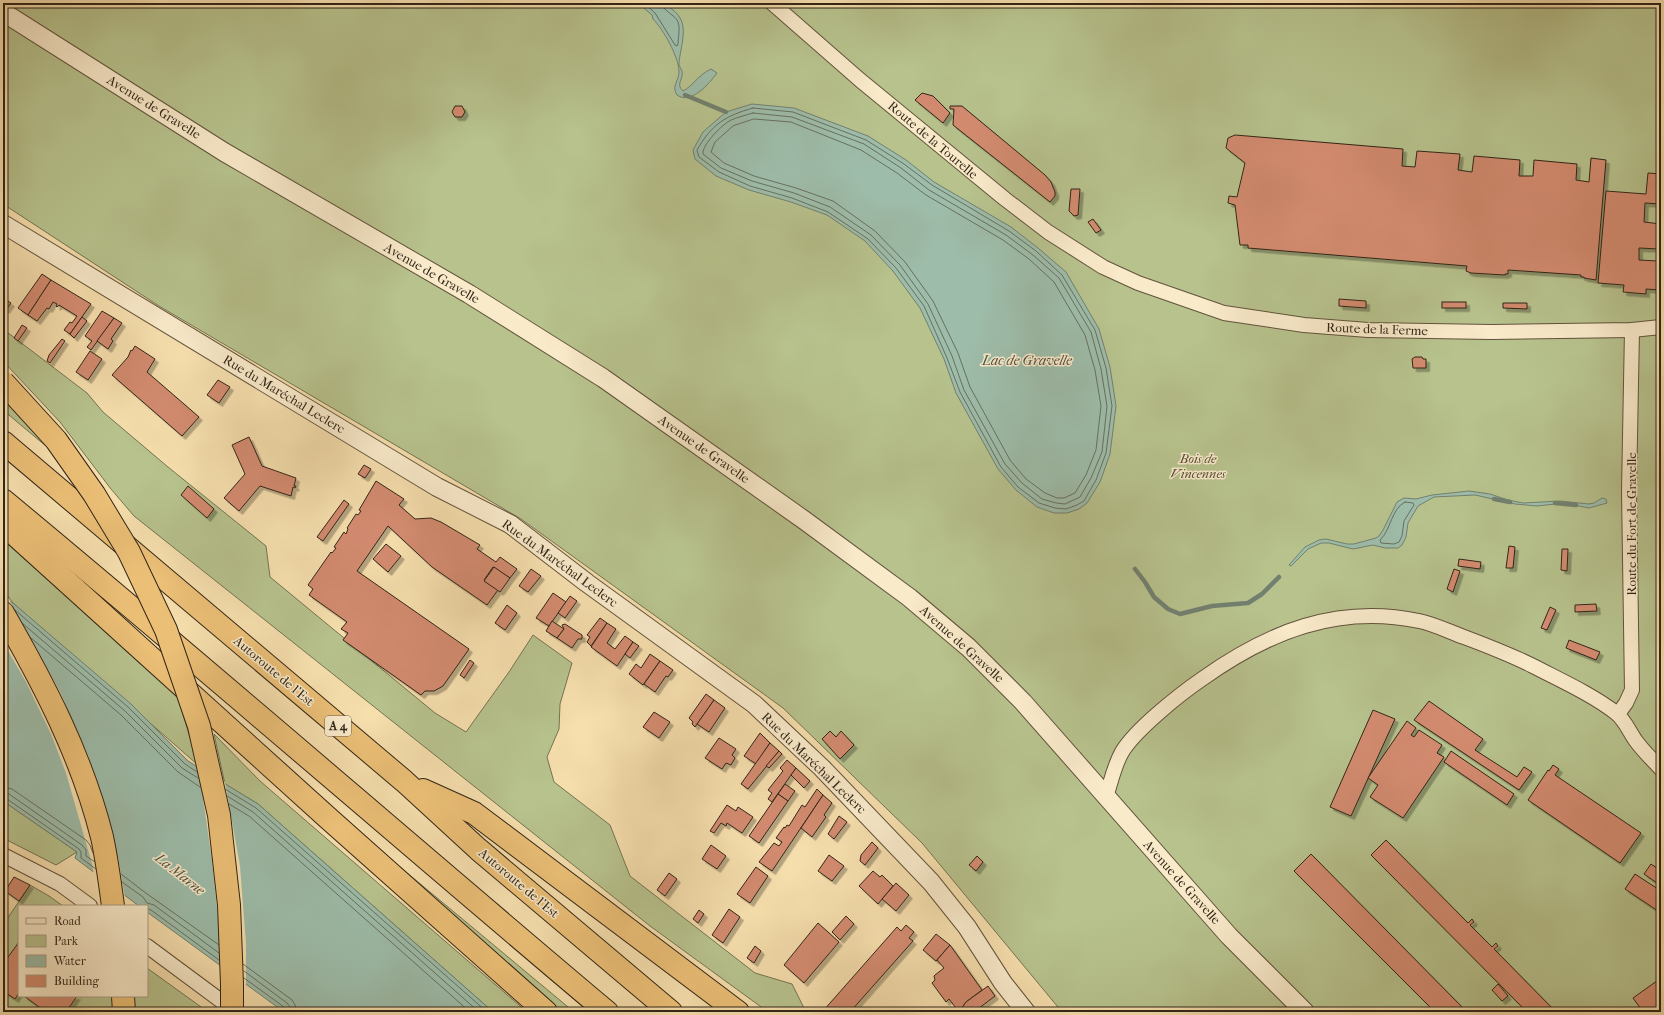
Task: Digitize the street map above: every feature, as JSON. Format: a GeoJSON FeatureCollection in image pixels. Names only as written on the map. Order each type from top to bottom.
{"type":"FeatureCollection","features":[{"type":"Feature","properties":{"kind":"highway"},"geometry":{"type":"LineString","coordinates":[[3,382],[56,440],[94,494],[129,552],[166,630],[198,726],[218,815],[229,905],[232,1012]]}},
{"type":"Feature","properties":{"kind":"highway","name":"Autoroute de l’Est"},"geometry":{"type":"LineString","coordinates":[[3,442],[404,781],[478,849],[671,1012]]}},
{"type":"Feature","properties":{"kind":"highway"},"geometry":{"type":"LineString","coordinates":[[3,500],[100,580],[403,840],[607,1012]]}},
{"type":"Feature","properties":{"kind":"highway"},"geometry":{"type":"LineString","coordinates":[[3,524],[546,1012]]}},
{"type":"Feature","properties":{"kind":"highway"},"geometry":{"type":"LineString","coordinates":[[3,613],[36,670],[60,719],[92,802],[102,837],[113,905]]}},
{"type":"Feature","properties":{"kind":"highway"},"geometry":{"type":"LineString","coordinates":[[404,781],[474,813],[738,1012]]}},
{"type":"Feature","properties":{"kind":"highway"},"geometry":{"type":"LineString","coordinates":[[123,997],[124,1012]]}},
{"type":"Feature","properties":{"kind":"street","name":"Route de la Tourelle"},"geometry":{"type":"LineString","coordinates":[[772,3],[860,80],[1005,199],[1048,232],[1103,267]]}},
{"type":"Feature","properties":{"kind":"street","name":"Avenue de Gravelle"},"geometry":{"type":"LineString","coordinates":[[3,12],[224,152],[469,294],[603,378],[804,520],[910,598],[968,646],[1023,702],[1230,936],[1305,1012]]}},
{"type":"Feature","properties":{"kind":"street","name":"Rue du Maréchal Leclerc"},"geometry":{"type":"LineString","coordinates":[[3,224],[437,487],[510,524],[587,583],[754,704],[822,768],[931,882],[967,927],[1003,983],[1026,1012]]}},
{"type":"Feature","properties":{"kind":"street","name":"Route de la Ferme"},"geometry":{"type":"LineString","coordinates":[[1103,267],[1138,283],[1224,313],[1304,325],[1368,330],[1548,332],[1632,330],[1661,327]]}},
{"type":"Feature","properties":{"kind":"street","name":"Route du Fort de Gravelle"},"geometry":{"type":"LineString","coordinates":[[1618,714],[1626,703],[1632,690],[1630,491],[1632,330]]}},
{"type":"Feature","properties":{"kind":"street"},"geometry":{"type":"LineString","coordinates":[[1106,797],[1122,752],[1133,738],[1148,723],[1197,682],[1239,655],[1268,639],[1317,622],[1366,615],[1391,616],[1421,622],[1509,654],[1576,688],[1618,714],[1636,742],[1661,769]]}},
{"type":"Feature","properties":{"kind":"street"},"geometry":{"type":"LineString","coordinates":[[3,855],[60,884],[89,905]]}},
{"type":"Feature","properties":{"kind":"street"},"geometry":{"type":"LineString","coordinates":[[148,947],[236,1012]]}},
{"type":"Feature","properties":{"kind":"green space","name":"Bois de Vincennes"},"geometry":{"type":"Polygon","coordinates":[[[3,3],[1661,3],[1661,1012],[1062,1012],[922,843],[783,708],[521,519],[159,306],[3,204],[3,3]]]}},
{"type":"Feature","properties":{"kind":"green space"},"geometry":{"type":"Polygon","coordinates":[[[3,329],[87,393],[103,412],[168,467],[266,546],[270,577],[435,713],[466,732],[509,672],[533,635],[572,663],[560,704],[559,729],[547,757],[554,782],[610,825],[630,876],[755,973],[792,984],[806,1012],[768,1012],[650,926],[134,516],[111,489],[60,422],[3,361],[3,329]]]}},
{"type":"Feature","properties":{"kind":"green space"},"geometry":{"type":"Polygon","coordinates":[[[3,397],[53,452],[3,410],[3,397]]]}},
{"type":"Feature","properties":{"kind":"green space"},"geometry":{"type":"Polygon","coordinates":[[[3,534],[175,687],[198,765],[13,603],[3,590],[3,534]]]}},
{"type":"Feature","properties":{"kind":"green space"},"geometry":{"type":"Polygon","coordinates":[[[214,734],[260,781],[527,1012],[493,1012],[258,804],[225,784],[214,734]]]}},
{"type":"Feature","properties":{"kind":"green space"},"geometry":{"type":"Polygon","coordinates":[[[3,801],[77,852],[56,865],[3,838],[3,801]]]}},
{"type":"Feature","properties":{"kind":"green space"},"geometry":{"type":"Polygon","coordinates":[[[382,852],[574,1012],[559,1012],[374,853],[382,852]]]}},
{"type":"Feature","properties":{"kind":"green space"},"geometry":{"type":"Polygon","coordinates":[[[30,885],[62,905],[18,905],[18,997],[148,997],[148,969],[208,1012],[3,1012],[3,925],[30,885]]]}},
{"type":"Feature","properties":{"kind":"water"},"geometry":{"type":"Polygon","coordinates":[[[638,3],[664,3],[679,16],[683,29],[679,65],[682,71],[680,86],[683,91],[706,71],[711,69],[717,73],[699,92],[688,97],[677,95],[675,92],[675,86],[679,72],[673,51],[666,36],[653,19],[652,15],[638,3]]]}},
{"type":"Feature","properties":{"kind":"water","name":"Lac de Gravelle"},"geometry":{"type":"Polygon","coordinates":[[[752,104],[794,108],[868,136],[906,160],[934,182],[1011,227],[1066,272],[1099,329],[1110,367],[1116,406],[1110,454],[1100,482],[1087,503],[1079,509],[1067,513],[1054,513],[1037,507],[1016,490],[998,469],[956,393],[944,359],[920,308],[893,271],[865,241],[827,215],[791,202],[749,190],[716,176],[695,159],[693,150],[703,132],[726,112],[752,104]]]}},
{"type":"Feature","properties":{"kind":"water"},"geometry":{"type":"Polygon","coordinates":[[[1469,491],[1490,494],[1523,503],[1560,501],[1589,504],[1602,498],[1606,499],[1607,503],[1589,508],[1564,503],[1537,506],[1515,504],[1475,495],[1434,497],[1418,506],[1408,523],[1406,537],[1402,545],[1398,548],[1385,548],[1373,545],[1353,549],[1329,543],[1321,543],[1308,549],[1291,566],[1289,565],[1305,547],[1319,540],[1326,539],[1347,544],[1354,544],[1376,538],[1383,530],[1397,502],[1404,498],[1416,499],[1432,495],[1469,491]]]}},
{"type":"Feature","properties":{"kind":"water","name":"La Marne"},"geometry":{"type":"Polygon","coordinates":[[[3,598],[13,603],[131,704],[188,761],[258,804],[493,1012],[284,1012],[148,913],[148,905],[138,905],[75,858],[77,852],[3,801],[3,598]]]}},
{"type":"Feature","properties":{"kind":"pier"},"geometry":{"type":"Polygon","coordinates":[[[3,596],[8,598],[60,692],[89,758],[118,857],[125,898],[94,875],[66,773],[51,734],[26,682],[3,642],[3,596]]]}},
{"type":"Feature","properties":{"kind":"pier"},"geometry":{"type":"Polygon","coordinates":[[[198,765],[225,782],[240,866],[246,944],[246,987],[220,967],[220,936],[212,860],[198,765]]]}},
{"type":"Feature","properties":{"kind":"building"},"geometry":{"type":"Polygon","coordinates":[[[922,93],[933,96],[950,113],[943,123],[915,100],[922,93]]]}},
{"type":"Feature","properties":{"kind":"building"},"geometry":{"type":"Polygon","coordinates":[[[455,106],[462,106],[465,112],[462,117],[455,117],[452,112],[455,106]]]}},
{"type":"Feature","properties":{"kind":"building"},"geometry":{"type":"Polygon","coordinates":[[[950,106],[962,106],[1045,175],[1051,182],[1055,192],[1055,196],[1050,202],[953,125],[954,109],[950,109],[950,106]]]}},
{"type":"Feature","properties":{"kind":"building"},"geometry":{"type":"Polygon","coordinates":[[[1235,135],[1403,149],[1402,166],[1415,167],[1417,151],[1460,154],[1458,170],[1472,172],[1474,156],[1520,160],[1519,176],[1533,176],[1534,160],[1577,164],[1576,180],[1589,182],[1591,158],[1606,160],[1596,280],[1581,277],[1581,275],[1508,270],[1508,274],[1505,275],[1471,273],[1466,271],[1467,266],[1248,248],[1248,245],[1240,245],[1235,205],[1228,203],[1229,196],[1237,197],[1245,163],[1226,148],[1228,138],[1235,135]]]}},
{"type":"Feature","properties":{"kind":"building"},"geometry":{"type":"Polygon","coordinates":[[[1648,173],[1661,174],[1661,204],[1645,203],[1644,222],[1661,224],[1661,290],[1646,289],[1646,294],[1623,292],[1624,285],[1598,283],[1606,191],[1646,194],[1648,173]],[[1639,248],[1639,260],[1658,261],[1659,249],[1639,248]]]}},
{"type":"Feature","properties":{"kind":"building"},"geometry":{"type":"Polygon","coordinates":[[[1071,189],[1080,189],[1078,215],[1074,216],[1069,211],[1071,189]]]}},
{"type":"Feature","properties":{"kind":"building"},"geometry":{"type":"Polygon","coordinates":[[[1093,219],[1101,230],[1096,233],[1088,222],[1093,219]]]}},
{"type":"Feature","properties":{"kind":"building"},"geometry":{"type":"Polygon","coordinates":[[[42,274],[51,280],[28,315],[18,308],[42,274]]]}},
{"type":"Feature","properties":{"kind":"building"},"geometry":{"type":"Polygon","coordinates":[[[51,280],[91,304],[70,334],[64,330],[77,316],[59,305],[57,307],[57,304],[53,302],[49,309],[47,308],[37,321],[28,315],[51,280]]]}},
{"type":"Feature","properties":{"kind":"building"},"geometry":{"type":"Polygon","coordinates":[[[3,298],[11,303],[6,310],[3,308],[3,298]]]}},
{"type":"Feature","properties":{"kind":"building"},"geometry":{"type":"Polygon","coordinates":[[[1339,299],[1366,301],[1366,308],[1339,306],[1339,299]]]}},
{"type":"Feature","properties":{"kind":"building"},"geometry":{"type":"Polygon","coordinates":[[[1442,302],[1466,302],[1466,308],[1442,308],[1442,302]]]}},
{"type":"Feature","properties":{"kind":"building"},"geometry":{"type":"Polygon","coordinates":[[[1503,303],[1527,303],[1527,309],[1503,308],[1503,303]]]}},
{"type":"Feature","properties":{"kind":"building"},"geometry":{"type":"Polygon","coordinates":[[[102,311],[114,318],[91,350],[87,347],[92,341],[85,336],[102,311]]]}},
{"type":"Feature","properties":{"kind":"building"},"geometry":{"type":"Polygon","coordinates":[[[82,317],[87,321],[74,338],[70,334],[82,317]]]}},
{"type":"Feature","properties":{"kind":"building"},"geometry":{"type":"Polygon","coordinates":[[[114,318],[122,323],[111,339],[113,341],[108,349],[97,341],[114,318]]]}},
{"type":"Feature","properties":{"kind":"building"},"geometry":{"type":"Polygon","coordinates":[[[22,325],[27,328],[18,341],[14,338],[22,325]]]}},
{"type":"Feature","properties":{"kind":"building"},"geometry":{"type":"Polygon","coordinates":[[[62,339],[65,341],[50,363],[47,361],[49,355],[62,339]]]}},
{"type":"Feature","properties":{"kind":"building"},"geometry":{"type":"Polygon","coordinates":[[[135,346],[155,359],[147,372],[199,417],[182,436],[112,375],[128,357],[131,350],[132,351],[135,346]]]}},
{"type":"Feature","properties":{"kind":"building"},"geometry":{"type":"Polygon","coordinates":[[[90,351],[102,359],[88,380],[76,372],[90,351]]]}},
{"type":"Feature","properties":{"kind":"building"},"geometry":{"type":"Polygon","coordinates":[[[1415,357],[1422,357],[1423,359],[1426,359],[1426,368],[1413,368],[1412,359],[1415,357]]]}},
{"type":"Feature","properties":{"kind":"building"},"geometry":{"type":"Polygon","coordinates":[[[218,380],[230,387],[219,403],[207,395],[218,380]]]}},
{"type":"Feature","properties":{"kind":"building"},"geometry":{"type":"Polygon","coordinates":[[[249,437],[262,466],[296,478],[294,486],[296,486],[295,488],[293,487],[291,496],[260,486],[239,511],[224,498],[245,474],[232,445],[249,437]]]}},
{"type":"Feature","properties":{"kind":"building"},"geometry":{"type":"Polygon","coordinates":[[[364,465],[371,469],[365,478],[358,474],[364,465]]]}},
{"type":"Feature","properties":{"kind":"building"},"geometry":{"type":"Polygon","coordinates":[[[376,481],[404,499],[399,505],[415,519],[431,518],[441,522],[480,545],[477,549],[496,562],[500,557],[517,569],[510,578],[493,567],[484,580],[498,590],[487,605],[432,567],[388,526],[357,571],[469,649],[443,686],[434,691],[425,691],[421,695],[343,640],[348,633],[341,629],[347,622],[309,595],[313,589],[308,585],[331,552],[332,553],[336,548],[334,547],[344,532],[346,534],[347,528],[356,514],[358,515],[361,511],[359,510],[376,481]]]}},
{"type":"Feature","properties":{"kind":"building"},"geometry":{"type":"Polygon","coordinates":[[[188,486],[214,509],[207,518],[181,495],[188,486]]]}},
{"type":"Feature","properties":{"kind":"building"},"geometry":{"type":"Polygon","coordinates":[[[344,500],[349,504],[323,541],[317,537],[344,500]]]}},
{"type":"Feature","properties":{"kind":"building"},"geometry":{"type":"Polygon","coordinates":[[[386,544],[401,556],[388,572],[373,559],[386,544]]]}},
{"type":"Feature","properties":{"kind":"building"},"geometry":{"type":"Polygon","coordinates":[[[1509,546],[1515,547],[1513,568],[1506,568],[1509,546]]]}},
{"type":"Feature","properties":{"kind":"building"},"geometry":{"type":"Polygon","coordinates":[[[1562,549],[1568,549],[1567,571],[1561,570],[1562,549]]]}},
{"type":"Feature","properties":{"kind":"building"},"geometry":{"type":"Polygon","coordinates":[[[1459,559],[1481,562],[1480,569],[1458,566],[1459,559]]]}},
{"type":"Feature","properties":{"kind":"building"},"geometry":{"type":"Polygon","coordinates":[[[494,567],[510,578],[500,592],[484,581],[494,567]]]}},
{"type":"Feature","properties":{"kind":"building"},"geometry":{"type":"Polygon","coordinates":[[[531,569],[541,576],[528,592],[519,586],[531,569]]]}},
{"type":"Feature","properties":{"kind":"building"},"geometry":{"type":"Polygon","coordinates":[[[1454,569],[1460,571],[1453,592],[1447,589],[1454,569]]]}},
{"type":"Feature","properties":{"kind":"building"},"geometry":{"type":"Polygon","coordinates":[[[553,593],[566,602],[549,626],[536,618],[553,593]]]}},
{"type":"Feature","properties":{"kind":"building"},"geometry":{"type":"Polygon","coordinates":[[[570,596],[577,601],[565,618],[558,613],[570,596]]]}},
{"type":"Feature","properties":{"kind":"building"},"geometry":{"type":"Polygon","coordinates":[[[1596,604],[1597,611],[1575,612],[1575,605],[1596,604]]]}},
{"type":"Feature","properties":{"kind":"building"},"geometry":{"type":"Polygon","coordinates":[[[507,605],[517,613],[505,630],[495,623],[507,605]]]}},
{"type":"Feature","properties":{"kind":"building"},"geometry":{"type":"Polygon","coordinates":[[[1550,607],[1556,610],[1547,630],[1541,628],[1550,607]]]}},
{"type":"Feature","properties":{"kind":"building"},"geometry":{"type":"Polygon","coordinates":[[[600,618],[607,623],[591,646],[587,642],[590,637],[587,635],[600,618]]]}},
{"type":"Feature","properties":{"kind":"building"},"geometry":{"type":"Polygon","coordinates":[[[552,621],[564,629],[557,638],[546,631],[552,621]]]}},
{"type":"Feature","properties":{"kind":"building"},"geometry":{"type":"Polygon","coordinates":[[[607,623],[616,629],[607,643],[615,649],[625,636],[633,642],[617,666],[591,647],[607,623]]]}},
{"type":"Feature","properties":{"kind":"building"},"geometry":{"type":"Polygon","coordinates":[[[565,624],[582,635],[582,639],[578,639],[572,648],[557,638],[564,629],[562,625],[565,624]]]}},
{"type":"Feature","properties":{"kind":"building"},"geometry":{"type":"Polygon","coordinates":[[[1569,640],[1600,652],[1596,660],[1566,648],[1569,640]]]}},
{"type":"Feature","properties":{"kind":"building"},"geometry":{"type":"Polygon","coordinates":[[[633,642],[639,646],[630,658],[625,654],[633,642]]]}},
{"type":"Feature","properties":{"kind":"building"},"geometry":{"type":"Polygon","coordinates":[[[650,654],[660,661],[643,685],[629,674],[636,664],[641,668],[650,654]]]}},
{"type":"Feature","properties":{"kind":"building"},"geometry":{"type":"Polygon","coordinates":[[[470,660],[474,663],[464,678],[460,675],[470,660]]]}},
{"type":"Feature","properties":{"kind":"building"},"geometry":{"type":"Polygon","coordinates":[[[660,661],[673,670],[668,677],[666,676],[655,692],[644,684],[660,661]]]}},
{"type":"Feature","properties":{"kind":"building"},"geometry":{"type":"Polygon","coordinates":[[[706,694],[714,700],[695,727],[689,718],[706,694]]]}},
{"type":"Feature","properties":{"kind":"building"},"geometry":{"type":"Polygon","coordinates":[[[714,700],[725,708],[709,732],[697,724],[714,700]]]}},
{"type":"Feature","properties":{"kind":"building"},"geometry":{"type":"Polygon","coordinates":[[[1429,701],[1483,739],[1475,750],[1517,777],[1524,767],[1532,772],[1519,790],[1414,720],[1429,701]]]}},
{"type":"Feature","properties":{"kind":"building"},"geometry":{"type":"Polygon","coordinates":[[[1373,710],[1395,719],[1351,816],[1330,807],[1373,710]]]}},
{"type":"Feature","properties":{"kind":"building"},"geometry":{"type":"Polygon","coordinates":[[[654,712],[670,722],[659,738],[643,727],[654,712]]]}},
{"type":"Feature","properties":{"kind":"building"},"geometry":{"type":"Polygon","coordinates":[[[1407,721],[1416,728],[1411,735],[1414,737],[1419,730],[1442,745],[1437,753],[1444,757],[1403,818],[1370,797],[1378,785],[1368,778],[1407,721]]]}},
{"type":"Feature","properties":{"kind":"building"},"geometry":{"type":"Polygon","coordinates":[[[830,731],[836,737],[841,731],[854,745],[840,759],[822,739],[830,731]]]}},
{"type":"Feature","properties":{"kind":"building"},"geometry":{"type":"Polygon","coordinates":[[[760,733],[770,743],[756,764],[744,756],[760,733]]]}},
{"type":"Feature","properties":{"kind":"building"},"geometry":{"type":"Polygon","coordinates":[[[719,738],[736,749],[732,755],[735,758],[731,765],[726,763],[722,769],[705,758],[719,738]]]}},
{"type":"Feature","properties":{"kind":"building"},"geometry":{"type":"Polygon","coordinates":[[[770,743],[779,751],[748,789],[741,784],[770,743]]]}},
{"type":"Feature","properties":{"kind":"building"},"geometry":{"type":"Polygon","coordinates":[[[779,751],[782,754],[769,768],[766,766],[779,751]]]}},
{"type":"Feature","properties":{"kind":"building"},"geometry":{"type":"Polygon","coordinates":[[[1451,751],[1514,794],[1507,805],[1444,762],[1451,751]]]}},
{"type":"Feature","properties":{"kind":"building"},"geometry":{"type":"Polygon","coordinates":[[[787,760],[796,768],[772,802],[768,799],[772,793],[768,790],[783,771],[780,768],[787,760]]]}},
{"type":"Feature","properties":{"kind":"building"},"geometry":{"type":"Polygon","coordinates":[[[1553,765],[1559,769],[1555,775],[1641,833],[1620,863],[1528,800],[1553,765]]]}},
{"type":"Feature","properties":{"kind":"building"},"geometry":{"type":"Polygon","coordinates":[[[796,768],[810,781],[804,788],[791,775],[796,768]]]}},
{"type":"Feature","properties":{"kind":"building"},"geometry":{"type":"Polygon","coordinates":[[[785,784],[795,791],[788,801],[778,794],[785,784]]]}},
{"type":"Feature","properties":{"kind":"building"},"geometry":{"type":"Polygon","coordinates":[[[817,789],[823,795],[772,871],[759,862],[774,843],[779,846],[782,842],[776,838],[784,827],[785,828],[787,825],[789,826],[802,805],[805,807],[817,789]]]}},
{"type":"Feature","properties":{"kind":"building"},"geometry":{"type":"Polygon","coordinates":[[[778,794],[788,801],[759,843],[749,836],[778,794]]]}},
{"type":"Feature","properties":{"kind":"building"},"geometry":{"type":"Polygon","coordinates":[[[823,795],[832,803],[824,815],[826,817],[812,837],[801,828],[823,795]]]}},
{"type":"Feature","properties":{"kind":"building"},"geometry":{"type":"Polygon","coordinates":[[[727,805],[736,811],[738,807],[753,817],[742,833],[727,823],[726,826],[721,823],[714,833],[710,831],[727,805]]]}},
{"type":"Feature","properties":{"kind":"building"},"geometry":{"type":"Polygon","coordinates":[[[839,816],[847,822],[834,839],[828,834],[839,816]]]}},
{"type":"Feature","properties":{"kind":"building"},"geometry":{"type":"Polygon","coordinates":[[[1386,840],[1468,923],[1472,919],[1474,922],[1470,925],[1492,947],[1496,943],[1498,946],[1494,949],[1556,1012],[1527,1012],[1371,855],[1386,840]]]}},
{"type":"Feature","properties":{"kind":"building"},"geometry":{"type":"Polygon","coordinates":[[[872,842],[878,848],[865,865],[860,861],[861,855],[872,842]]]}},
{"type":"Feature","properties":{"kind":"building"},"geometry":{"type":"Polygon","coordinates":[[[711,845],[726,856],[717,869],[702,859],[711,845]]]}},
{"type":"Feature","properties":{"kind":"building"},"geometry":{"type":"Polygon","coordinates":[[[1311,854],[1467,1012],[1435,1012],[1294,871],[1311,854]]]}},
{"type":"Feature","properties":{"kind":"building"},"geometry":{"type":"Polygon","coordinates":[[[829,855],[844,866],[832,881],[818,871],[829,855]]]}},
{"type":"Feature","properties":{"kind":"building"},"geometry":{"type":"Polygon","coordinates":[[[977,856],[983,862],[976,871],[969,865],[977,856]]]}},
{"type":"Feature","properties":{"kind":"building"},"geometry":{"type":"Polygon","coordinates":[[[1651,864],[1661,871],[1661,877],[1657,883],[1644,874],[1651,864]]]}},
{"type":"Feature","properties":{"kind":"building"},"geometry":{"type":"Polygon","coordinates":[[[756,867],[768,876],[750,903],[737,894],[756,867]]]}},
{"type":"Feature","properties":{"kind":"building"},"geometry":{"type":"Polygon","coordinates":[[[873,871],[880,877],[882,875],[893,886],[878,904],[859,886],[873,871]]]}},
{"type":"Feature","properties":{"kind":"building"},"geometry":{"type":"Polygon","coordinates":[[[669,873],[677,879],[665,896],[657,890],[669,873]]]}},
{"type":"Feature","properties":{"kind":"building"},"geometry":{"type":"Polygon","coordinates":[[[1635,874],[1661,891],[1661,913],[1625,889],[1635,874]]]}},
{"type":"Feature","properties":{"kind":"building"},"geometry":{"type":"Polygon","coordinates":[[[14,877],[30,885],[19,901],[5,891],[14,877]]]}},
{"type":"Feature","properties":{"kind":"building"},"geometry":{"type":"Polygon","coordinates":[[[896,883],[909,895],[896,911],[882,899],[896,883]]]}},
{"type":"Feature","properties":{"kind":"building"},"geometry":{"type":"Polygon","coordinates":[[[729,909],[740,917],[723,943],[712,935],[729,909]]]}},
{"type":"Feature","properties":{"kind":"building"},"geometry":{"type":"Polygon","coordinates":[[[699,910],[704,914],[698,923],[693,919],[699,910]]]}},
{"type":"Feature","properties":{"kind":"building"},"geometry":{"type":"Polygon","coordinates":[[[846,916],[854,924],[840,940],[832,932],[846,916]]]}},
{"type":"Feature","properties":{"kind":"building"},"geometry":{"type":"Polygon","coordinates":[[[818,923],[839,942],[804,983],[784,965],[818,923]]]}},
{"type":"Feature","properties":{"kind":"building"},"geometry":{"type":"Polygon","coordinates":[[[906,925],[914,932],[909,938],[913,941],[850,1012],[823,1011],[897,927],[901,931],[906,925]]]}},
{"type":"Feature","properties":{"kind":"building"},"geometry":{"type":"Polygon","coordinates":[[[936,934],[950,945],[936,961],[923,950],[936,934]]]}},
{"type":"Feature","properties":{"kind":"building"},"geometry":{"type":"Polygon","coordinates":[[[18,943],[18,994],[15,999],[3,991],[3,964],[18,943]]]}},
{"type":"Feature","properties":{"kind":"building"},"geometry":{"type":"Polygon","coordinates":[[[950,945],[982,990],[966,1002],[959,1012],[949,999],[946,1002],[932,983],[935,980],[934,976],[944,968],[937,960],[950,945]]]}},
{"type":"Feature","properties":{"kind":"building"},"geometry":{"type":"Polygon","coordinates":[[[755,946],[761,951],[754,963],[747,958],[755,946]]]}},
{"type":"Feature","properties":{"kind":"building"},"geometry":{"type":"Polygon","coordinates":[[[1661,978],[1661,1012],[1643,1012],[1633,998],[1661,978]]]}},
{"type":"Feature","properties":{"kind":"building"},"geometry":{"type":"Polygon","coordinates":[[[1498,984],[1508,996],[1502,1001],[1492,990],[1498,984]]]}},
{"type":"Feature","properties":{"kind":"building"},"geometry":{"type":"Polygon","coordinates":[[[988,986],[995,996],[974,1012],[972,1010],[969,1012],[959,1012],[966,1002],[988,986]]]}},
{"type":"Feature","properties":{"kind":"building"},"geometry":{"type":"Polygon","coordinates":[[[25,997],[76,997],[66,1012],[46,1012],[25,997]]]}},
{"type":"Feature","properties":{"kind":"waterway"},"geometry":{"type":"LineString","coordinates":[[685,95],[726,112]]}},
{"type":"Feature","properties":{"kind":"waterway"},"geometry":{"type":"LineString","coordinates":[[1494,499],[1510,502]]}},
{"type":"Feature","properties":{"kind":"waterway"},"geometry":{"type":"LineString","coordinates":[[1555,503],[1576,505]]}},
{"type":"Feature","properties":{"kind":"waterway"},"geometry":{"type":"LineString","coordinates":[[1135,569],[1154,597],[1168,609],[1180,614],[1212,606],[1248,603],[1262,594],[1279,577]]}}]}
